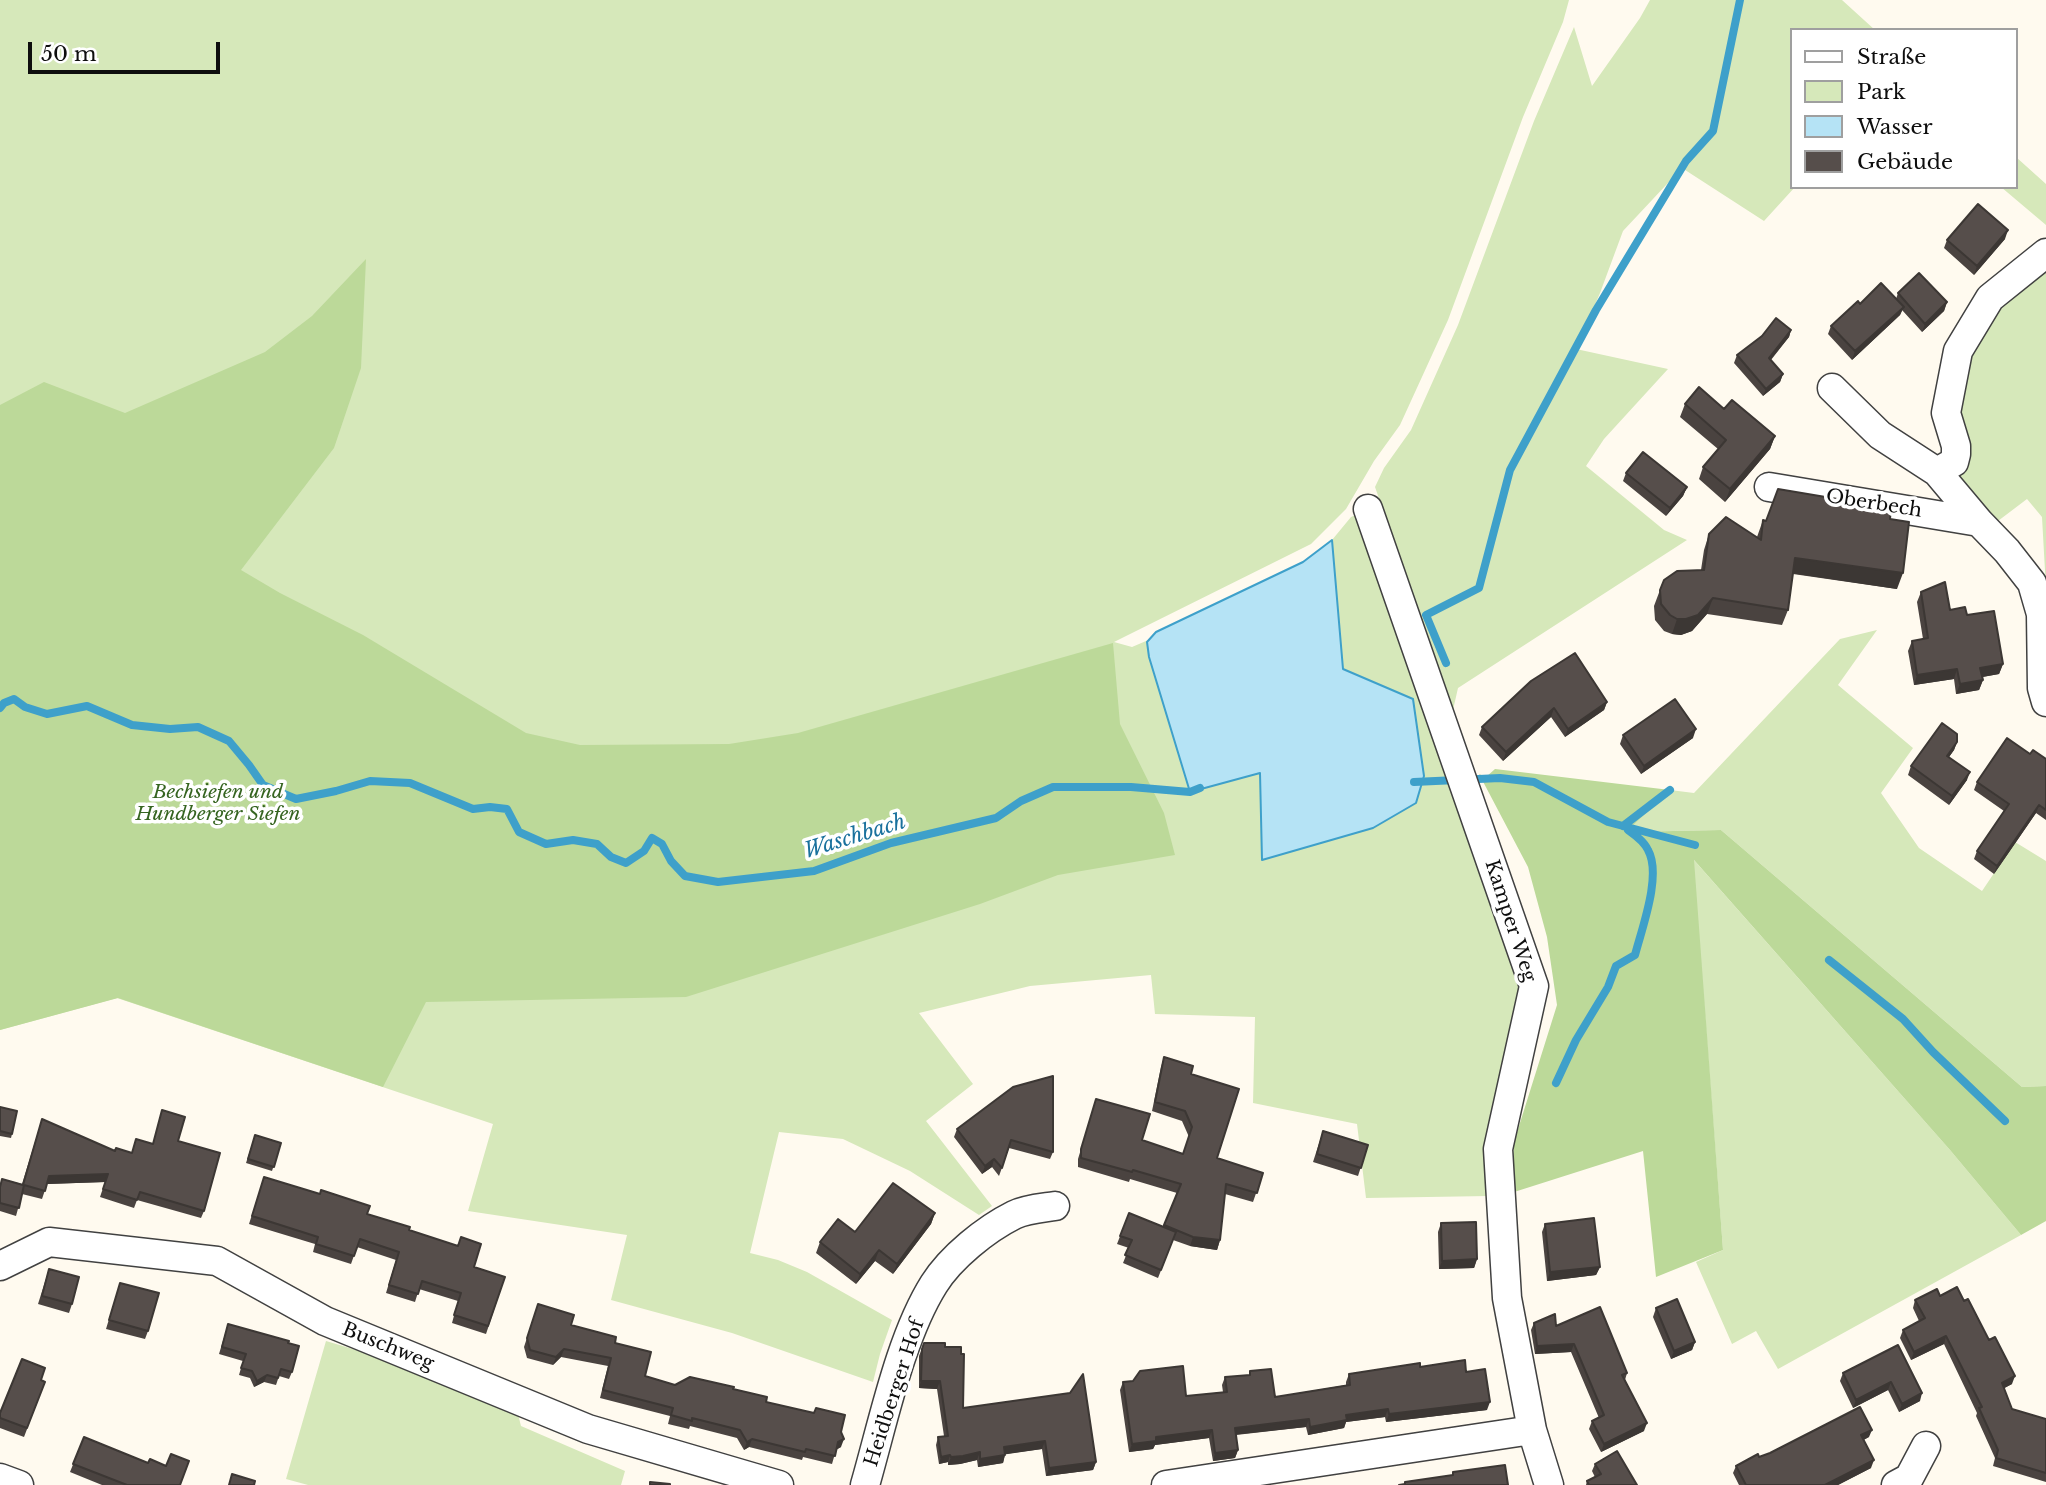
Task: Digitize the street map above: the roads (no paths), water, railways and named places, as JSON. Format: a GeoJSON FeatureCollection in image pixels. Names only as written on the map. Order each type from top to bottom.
{"type":"FeatureCollection","features":[{"type":"Feature","properties":{"kind":"street"},"geometry":{"type":"LineString","coordinates":[[1937,472],[1954,462],[1956,454],[1946,413],[1958,351],[1990,298],[2046,253]]}},
{"type":"Feature","properties":{"kind":"street","name":"Oberbech"},"geometry":{"type":"LineString","coordinates":[[1832,388],[1880,435],[1937,472],[2032,583],[2041,614],[2044,695]]}},
{"type":"Feature","properties":{"kind":"street","name":"Oberbech"},"geometry":{"type":"LineString","coordinates":[[1769,487],[1979,522]]}},
{"type":"Feature","properties":{"kind":"street","name":"Kamper Weg"},"geometry":{"type":"LineString","coordinates":[[1368,509],[1534,986],[1498,1149],[1507,1298],[1532,1430],[1549,1485]]}},
{"type":"Feature","properties":{"kind":"street","name":"Heidberger Hof"},"geometry":{"type":"LineString","coordinates":[[865,1485],[895,1380],[910,1337],[935,1283],[970,1243],[1016,1214],[1055,1206]]}},
{"type":"Feature","properties":{"kind":"street","name":"Buschweg"},"geometry":{"type":"LineString","coordinates":[[0,1266],[49,1242],[217,1261],[326,1321],[587,1429],[779,1485]]}},
{"type":"Feature","properties":{"kind":"street"},"geometry":{"type":"LineString","coordinates":[[1166,1485],[1532,1430]]}},
{"type":"Feature","properties":{"kind":"street"},"geometry":{"type":"LineString","coordinates":[[1896,1485],[1909,1478],[1926,1446]]}},
{"type":"Feature","properties":{"kind":"street"},"geometry":{"type":"LineString","coordinates":[[0,1478],[19,1485]]}},
{"type":"Feature","properties":{"kind":"water"},"geometry":{"type":"Polygon","coordinates":[[[1332,540],[1343,669],[1413,699],[1424,776],[1416,803],[1373,828],[1262,860],[1260,773],[1190,792],[1149,657],[1147,642],[1156,632],[1303,562],[1332,540]]]}},
{"type":"Feature","properties":{"kind":"waterway"},"geometry":{"type":"LineString","coordinates":[[1446,663],[1426,615],[1479,588],[1510,470],[1596,310],[1686,161],[1713,131],[1740,0]]}},
{"type":"Feature","properties":{"kind":"waterway","name":"Waschbach"},"geometry":{"type":"LineString","coordinates":[[0,708],[14,699],[25,707],[47,714],[87,706],[132,725],[170,729],[198,727],[229,741],[263,785],[296,799],[370,781],[410,783],[473,809],[507,809],[519,832],[546,844],[573,840],[597,844],[611,857],[626,863],[644,851],[652,838],[662,844],[671,861],[685,876],[718,882],[814,871],[891,843],[996,818],[1021,801],[1053,787],[1131,787],[1190,792],[1200,788]]}},
{"type":"Feature","properties":{"kind":"waterway","name":"Waschbach"},"geometry":{"type":"LineString","coordinates":[[1414,782],[1500,778],[1534,782],[1608,822],[1695,845]]}},
{"type":"Feature","properties":{"kind":"waterway","name":"Waschbach"},"geometry":{"type":"LineString","coordinates":[[1623,826],[1670,790]]}},
{"type":"Feature","properties":{"kind":"waterway"},"geometry":{"type":"LineString","coordinates":[[1556,1083],[1576,1040],[1608,987],[1616,966],[1635,955],[1642,931],[1652,887],[1652,861],[1644,844],[1628,830]]}},
{"type":"Feature","properties":{"kind":"waterway"},"geometry":{"type":"LineString","coordinates":[[1829,960],[1903,1019],[1933,1052],[2005,1121]]}},
{"type":"Feature","properties":{"kind":"park label","name":"Bechsiefen und Hundberger Siefen"},"geometry":{"type":"Point","coordinates":[218,804]}}]}
